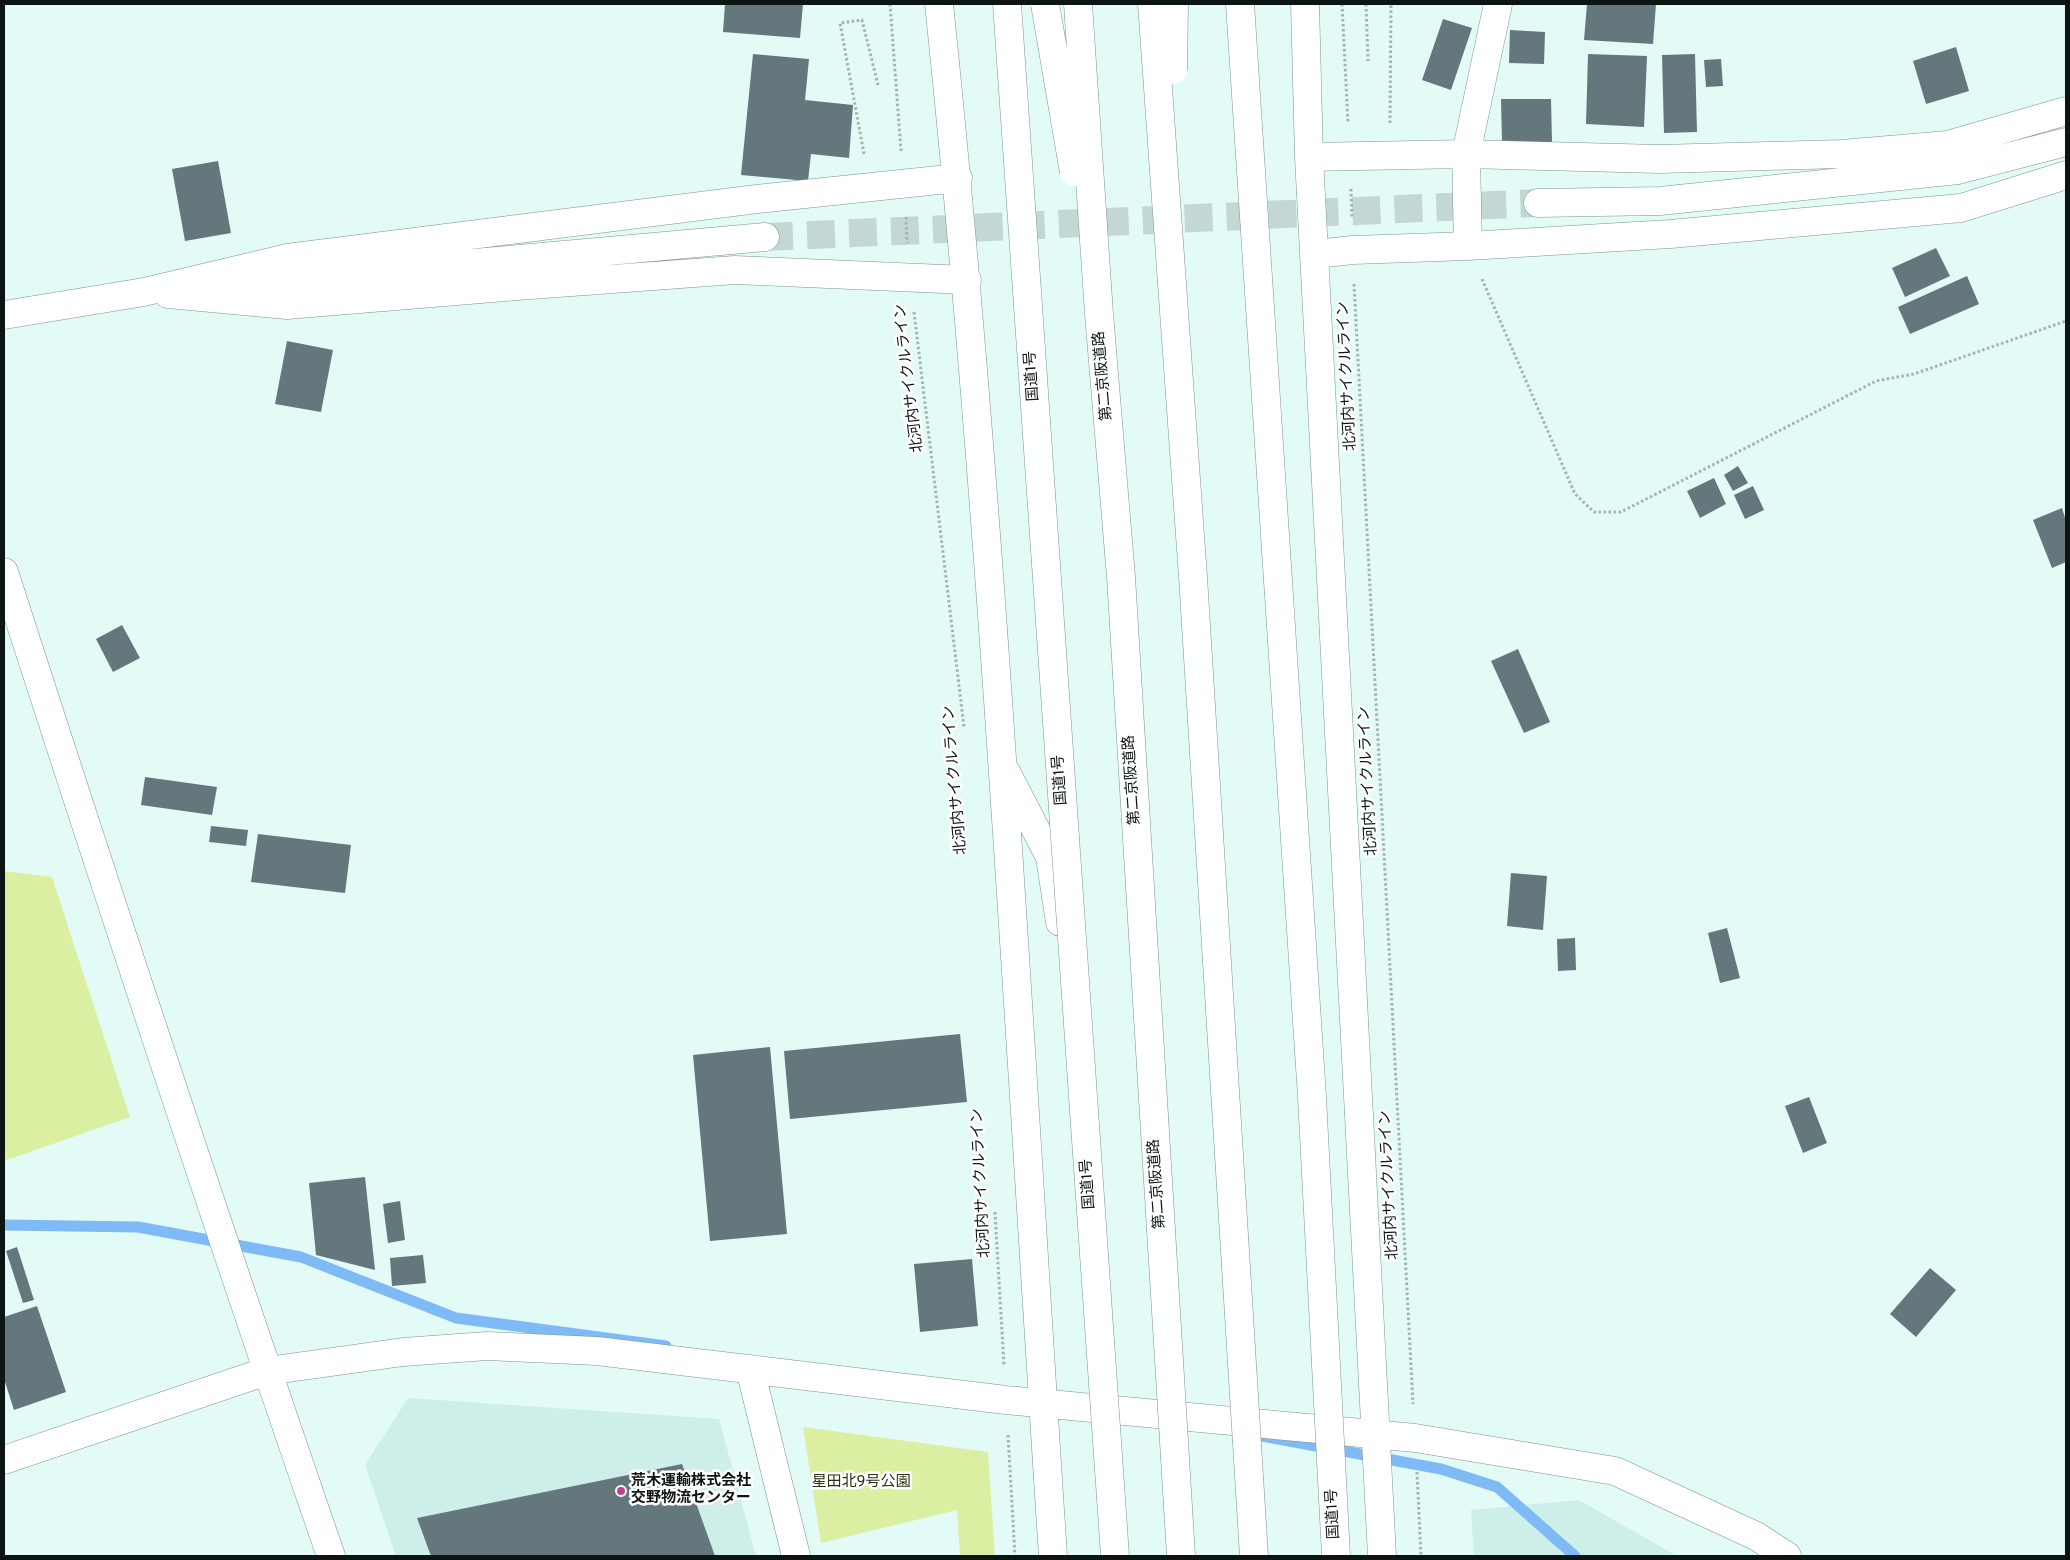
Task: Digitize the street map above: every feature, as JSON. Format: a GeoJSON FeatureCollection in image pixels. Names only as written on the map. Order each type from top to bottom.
{"type":"FeatureCollection","features":[{"type":"Feature","properties":{"kind":"main road"},"geometry":{"type":"LineString","coordinates":[[940,4],[967,280],[1002,763],[1053,1556]]}},
{"type":"Feature","properties":{"kind":"main road","name":"国道1号"},"geometry":{"type":"LineString","coordinates":[[1007,4],[1116,1556]]}},
{"type":"Feature","properties":{"kind":"main road"},"geometry":{"type":"LineString","coordinates":[[1045,4],[1099,314]]}},
{"type":"Feature","properties":{"kind":"main road","name":"第二京阪道路"},"geometry":{"type":"LineString","coordinates":[[1078,4],[1099,314],[1121,577],[1181,1556]]}},
{"type":"Feature","properties":{"kind":"main road"},"geometry":{"type":"LineString","coordinates":[[1152,4],[1193,577],[1254,1556]]}},
{"type":"Feature","properties":{"kind":"main road"},"geometry":{"type":"LineString","coordinates":[[1172,300],[1174,4]]}},
{"type":"Feature","properties":{"kind":"main road","name":"国道1号"},"geometry":{"type":"LineString","coordinates":[[1240,4],[1312,1097],[1336,1556]]}},
{"type":"Feature","properties":{"kind":"main road"},"geometry":{"type":"LineString","coordinates":[[1305,4],[1310,157],[1382,1556]]}},
{"type":"Feature","properties":{"kind":"main road"},"geometry":{"type":"LineString","coordinates":[[1468,246],[1466,154],[1498,4]]}},
{"type":"Feature","properties":{"kind":"main road"},"geometry":{"type":"LineString","coordinates":[[1310,157],[1466,154],[1658,159],[1842,154],[1948,146],[2066,111]]}},
{"type":"Feature","properties":{"kind":"main road"},"geometry":{"type":"LineString","coordinates":[[1538,203],[1660,201],[1958,170],[2066,142]]}},
{"type":"Feature","properties":{"kind":"main road"},"geometry":{"type":"LineString","coordinates":[[1315,254],[1352,250],[1468,246],[1670,234],[1961,208],[2066,175]]}},
{"type":"Feature","properties":{"kind":"main road"},"geometry":{"type":"LineString","coordinates":[[4,316],[144,292],[287,258],[747,200],[958,178]]}},
{"type":"Feature","properties":{"kind":"main road"},"geometry":{"type":"LineString","coordinates":[[144,292],[765,237]]}},
{"type":"Feature","properties":{"kind":"main road"},"geometry":{"type":"LineString","coordinates":[[144,292],[287,305],[735,270],[967,280]]}},
{"type":"Feature","properties":{"kind":"main road"},"geometry":{"type":"LineString","coordinates":[[4,572],[101,872],[267,1372],[331,1556]]}},
{"type":"Feature","properties":{"kind":"main road"},"geometry":{"type":"LineString","coordinates":[[1002,763],[1050,857],[1081,1062]]}},
{"type":"Feature","properties":{"kind":"main road"},"geometry":{"type":"LineString","coordinates":[[4,1460],[267,1372],[403,1352],[487,1346],[598,1351],[1006,1400],[1415,1438],[1614,1470],[1756,1536],[1787,1556]]}},
{"type":"Feature","properties":{"kind":"main road"},"geometry":{"type":"LineString","coordinates":[[750,1369],[796,1556]]}},
{"type":"Feature","properties":{"kind":"path","name":"北河内サイクルライン"},"geometry":{"type":"LineString","coordinates":[[890,4],[909,276],[964,732]]}},
{"type":"Feature","properties":{"kind":"path","name":"北河内サイクルライン"},"geometry":{"type":"LineString","coordinates":[[1342,4],[1350,157],[1352,250],[1421,1556]]}},
{"type":"Feature","properties":{"kind":"path"},"geometry":{"type":"LineString","coordinates":[[1366,4],[1368,61]]}},
{"type":"Feature","properties":{"kind":"path"},"geometry":{"type":"LineString","coordinates":[[1390,128],[1391,4]]}},
{"type":"Feature","properties":{"kind":"path"},"geometry":{"type":"LineString","coordinates":[[865,160],[840,23],[862,20],[878,85]]}},
{"type":"Feature","properties":{"kind":"path"},"geometry":{"type":"LineString","coordinates":[[1468,246],[1575,494],[1594,512],[1620,512],[1876,381],[1914,374],[2066,320]]}},
{"type":"Feature","properties":{"kind":"path","name":"北河内サイクルライン"},"geometry":{"type":"LineString","coordinates":[[995,1210],[1015,1556]]}},
{"type":"Feature","properties":{"kind":"shaded area"},"geometry":{"type":"Polygon","coordinates":[[[408,1398],[719,1419],[756,1556],[396,1556],[365,1465],[408,1398]]]}},
{"type":"Feature","properties":{"kind":"shaded area"},"geometry":{"type":"Polygon","coordinates":[[[1579,1500],[1677,1556],[1474,1556],[1471,1510],[1579,1500]]]}},
{"type":"Feature","properties":{"kind":"green space"},"geometry":{"type":"Polygon","coordinates":[[[4,871],[52,877],[130,1117],[4,1161],[4,871]]]}},
{"type":"Feature","properties":{"kind":"green space","name":"星田北9号公園"},"geometry":{"type":"Polygon","coordinates":[[[803,1427],[988,1452],[995,1556],[960,1556],[957,1510],[821,1543],[803,1427]]]}},
{"type":"Feature","properties":{"kind":"building"},"geometry":{"type":"Polygon","coordinates":[[[725,4],[803,4],[800,38],[723,32],[725,4]]]}},
{"type":"Feature","properties":{"kind":"building"},"geometry":{"type":"Polygon","coordinates":[[[1587,4],[1656,4],[1653,44],[1584,40],[1587,4]]]}},
{"type":"Feature","properties":{"kind":"building"},"geometry":{"type":"Polygon","coordinates":[[[1443,19],[1472,28],[1451,90],[1422,80],[1443,19]]]}},
{"type":"Feature","properties":{"kind":"building"},"geometry":{"type":"Polygon","coordinates":[[[1510,30],[1545,32],[1544,64],[1509,63],[1510,30]]]}},
{"type":"Feature","properties":{"kind":"building"},"geometry":{"type":"Polygon","coordinates":[[[1956,47],[1969,91],[1926,104],[1913,61],[1956,47]]]}},
{"type":"Feature","properties":{"kind":"building"},"geometry":{"type":"Polygon","coordinates":[[[753,54],[809,59],[805,100],[853,105],[849,158],[811,154],[808,181],[741,175],[753,54]]]}},
{"type":"Feature","properties":{"kind":"building"},"geometry":{"type":"Polygon","coordinates":[[[1588,54],[1647,56],[1644,127],[1586,124],[1588,54]]]}},
{"type":"Feature","properties":{"kind":"building"},"geometry":{"type":"Polygon","coordinates":[[[1695,54],[1697,132],[1664,133],[1662,55],[1695,54]]]}},
{"type":"Feature","properties":{"kind":"building"},"geometry":{"type":"Polygon","coordinates":[[[1721,59],[1723,86],[1706,87],[1704,60],[1721,59]]]}},
{"type":"Feature","properties":{"kind":"building"},"geometry":{"type":"Polygon","coordinates":[[[1501,99],[1551,99],[1552,142],[1502,143],[1501,99]]]}},
{"type":"Feature","properties":{"kind":"building"},"geometry":{"type":"Polygon","coordinates":[[[218,161],[231,233],[185,241],[172,169],[218,161]]]}},
{"type":"Feature","properties":{"kind":"building"},"geometry":{"type":"Polygon","coordinates":[[[1936,248],[1950,276],[1905,297],[1892,268],[1936,248]]]}},
{"type":"Feature","properties":{"kind":"building"},"geometry":{"type":"Polygon","coordinates":[[[1967,276],[1979,304],[1910,334],[1898,307],[1967,276]]]}},
{"type":"Feature","properties":{"kind":"building"},"geometry":{"type":"Polygon","coordinates":[[[287,341],[333,350],[321,412],[275,404],[287,341]]]}},
{"type":"Feature","properties":{"kind":"building"},"geometry":{"type":"Polygon","coordinates":[[[1738,466],[1748,483],[1733,491],[1724,475],[1738,466]]]}},
{"type":"Feature","properties":{"kind":"building"},"geometry":{"type":"Polygon","coordinates":[[[1714,478],[1726,504],[1700,518],[1687,491],[1714,478]]]}},
{"type":"Feature","properties":{"kind":"building"},"geometry":{"type":"Polygon","coordinates":[[[1753,486],[1764,510],[1745,519],[1734,495],[1753,486]]]}},
{"type":"Feature","properties":{"kind":"building"},"geometry":{"type":"Polygon","coordinates":[[[2062,508],[2066,521],[2066,562],[2052,568],[2033,520],[2062,508]]]}},
{"type":"Feature","properties":{"kind":"building"},"geometry":{"type":"Polygon","coordinates":[[[122,625],[140,658],[113,672],[96,639],[122,625]]]}},
{"type":"Feature","properties":{"kind":"building"},"geometry":{"type":"Polygon","coordinates":[[[1518,649],[1550,722],[1524,733],[1491,661],[1518,649]]]}},
{"type":"Feature","properties":{"kind":"building"},"geometry":{"type":"Polygon","coordinates":[[[145,777],[217,787],[212,815],[141,805],[145,777]]]}},
{"type":"Feature","properties":{"kind":"building"},"geometry":{"type":"Polygon","coordinates":[[[211,826],[248,830],[246,846],[209,842],[211,826]]]}},
{"type":"Feature","properties":{"kind":"building"},"geometry":{"type":"Polygon","coordinates":[[[258,834],[351,845],[345,893],[251,882],[258,834]]]}},
{"type":"Feature","properties":{"kind":"building"},"geometry":{"type":"Polygon","coordinates":[[[1511,873],[1547,876],[1543,930],[1507,926],[1511,873]]]}},
{"type":"Feature","properties":{"kind":"building"},"geometry":{"type":"Polygon","coordinates":[[[1727,928],[1740,978],[1720,983],[1708,933],[1727,928]]]}},
{"type":"Feature","properties":{"kind":"building"},"geometry":{"type":"Polygon","coordinates":[[[1575,938],[1576,970],[1558,971],[1557,939],[1575,938]]]}},
{"type":"Feature","properties":{"kind":"building"},"geometry":{"type":"Polygon","coordinates":[[[960,1034],[967,1102],[790,1119],[784,1051],[960,1034]]]}},
{"type":"Feature","properties":{"kind":"building"},"geometry":{"type":"Polygon","coordinates":[[[770,1047],[787,1234],[710,1241],[693,1055],[770,1047]]]}},
{"type":"Feature","properties":{"kind":"building"},"geometry":{"type":"Polygon","coordinates":[[[1809,1097],[1827,1143],[1803,1153],[1785,1106],[1809,1097]]]}},
{"type":"Feature","properties":{"kind":"building"},"geometry":{"type":"Polygon","coordinates":[[[365,1177],[375,1270],[316,1255],[309,1183],[365,1177]]]}},
{"type":"Feature","properties":{"kind":"building"},"geometry":{"type":"Polygon","coordinates":[[[400,1201],[405,1240],[388,1243],[383,1204],[400,1201]]]}},
{"type":"Feature","properties":{"kind":"building"},"geometry":{"type":"Polygon","coordinates":[[[17,1247],[34,1300],[23,1303],[6,1251],[17,1247]]]}},
{"type":"Feature","properties":{"kind":"building"},"geometry":{"type":"Polygon","coordinates":[[[423,1255],[426,1283],[392,1286],[390,1258],[423,1255]]]}},
{"type":"Feature","properties":{"kind":"building"},"geometry":{"type":"Polygon","coordinates":[[[972,1259],[978,1326],[920,1332],[914,1264],[972,1259]]]}},
{"type":"Feature","properties":{"kind":"building"},"geometry":{"type":"Polygon","coordinates":[[[1930,1268],[1956,1290],[1916,1337],[1890,1314],[1930,1268]]]}},
{"type":"Feature","properties":{"kind":"building"},"geometry":{"type":"Polygon","coordinates":[[[37,1306],[66,1392],[14,1410],[4,1379],[4,1317],[37,1306]]]}},
{"type":"Feature","properties":{"kind":"building","name":"荒木運輸株式会社 交野物流センター"},"geometry":{"type":"Polygon","coordinates":[[[682,1464],[715,1556],[431,1556],[417,1518],[682,1464]]]}},
{"type":"Feature","properties":{"kind":"waterway"},"geometry":{"type":"LineString","coordinates":[[4,1225],[138,1227],[301,1257],[456,1318],[666,1346]]}},
{"type":"Feature","properties":{"kind":"waterway"},"geometry":{"type":"LineString","coordinates":[[1262,1436],[1441,1469],[1497,1487],[1575,1556]]}},
{"type":"Feature","properties":{"kind":"tunnel"},"geometry":{"type":"LineString","coordinates":[[765,237],[1538,203]]}},
{"type":"Feature","properties":{"kind":"place","name":"荒木運輸株式会社 交野物流センター"},"geometry":{"type":"Point","coordinates":[621,1491]}}]}
